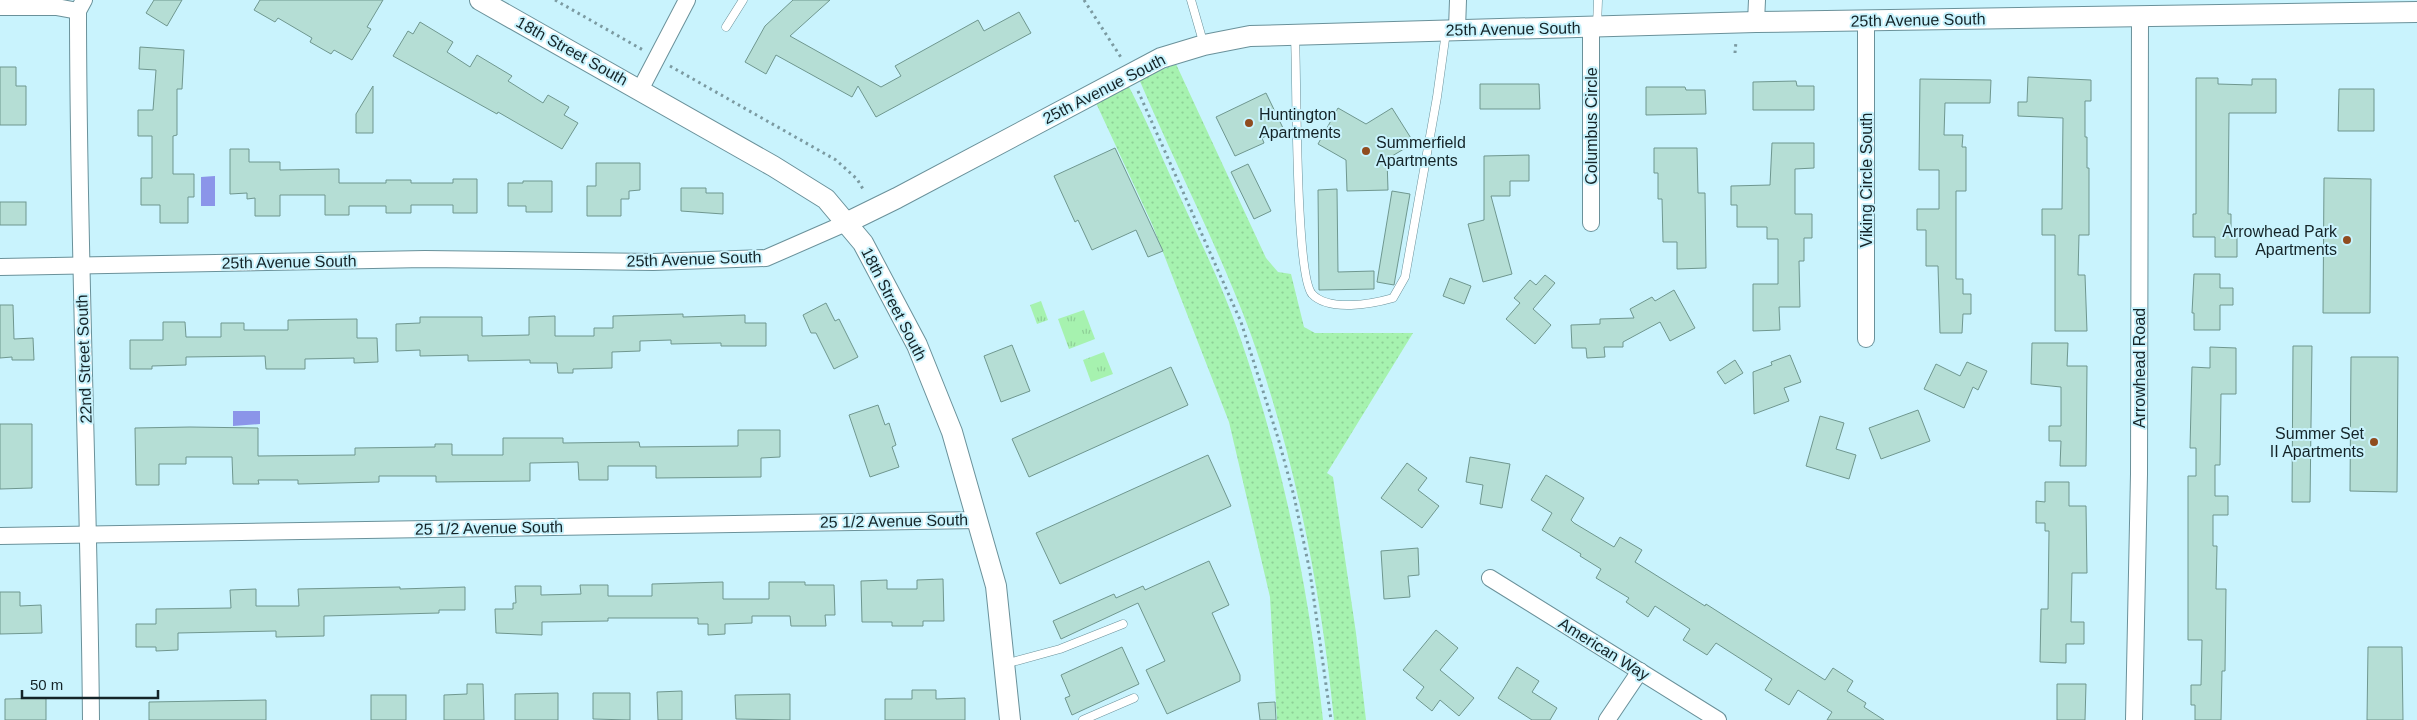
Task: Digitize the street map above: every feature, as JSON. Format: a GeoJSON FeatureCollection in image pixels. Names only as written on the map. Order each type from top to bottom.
{"type":"FeatureCollection","features":[{"type":"Feature","properties":{"kind":"street","name":"18th Street South"},"geometry":{"type":"LineString","coordinates":[[480,0],[773,166],[826,200],[864,243],[917,345],[952,432],[996,586],[1010,720]]}},
{"type":"Feature","properties":{"kind":"street"},"geometry":{"type":"LineString","coordinates":[[640,90],[658,59],[687,0]]}},
{"type":"Feature","properties":{"kind":"street"},"geometry":{"type":"LineString","coordinates":[[1452,30],[1458,0]]}},
{"type":"Feature","properties":{"kind":"street"},"geometry":{"type":"LineString","coordinates":[[1756,0],[1756,22]]}},
{"type":"Feature","properties":{"kind":"street"},"geometry":{"type":"LineString","coordinates":[[0,7],[81,5]]}},
{"type":"Feature","properties":{"kind":"street","name":"22nd Street South"},"geometry":{"type":"LineString","coordinates":[[81,5],[78,138],[89,534],[91,720]]}},
{"type":"Feature","properties":{"kind":"street","name":"25th Avenue South"},"geometry":{"type":"LineString","coordinates":[[0,267],[425,259],[653,262],[766,258],[846,223],[938,177],[1130,72],[1161,58],[1204,45],[1250,36],[1594,28],[1756,22],[2417,12]]}},
{"type":"Feature","properties":{"kind":"street","name":"Arrowhead Road"},"geometry":{"type":"LineString","coordinates":[[2134,720],[2139,474],[2140,17]]}},
{"type":"Feature","properties":{"kind":"street","name":"Viking Circle South"},"geometry":{"type":"LineString","coordinates":[[1866,21],[1866,339]]}},
{"type":"Feature","properties":{"kind":"street","name":"Columbus Circle"},"geometry":{"type":"LineString","coordinates":[[1591,223],[1594,28]]}},
{"type":"Feature","properties":{"kind":"street","name":"25 1/2 Avenue South"},"geometry":{"type":"LineString","coordinates":[[0,536],[978,520]]}},
{"type":"Feature","properties":{"kind":"street","name":"American Way"},"geometry":{"type":"LineString","coordinates":[[1490,578],[1718,720]]}},
{"type":"Feature","properties":{"kind":"street"},"geometry":{"type":"LineString","coordinates":[[1607,720],[1640,671]]}},
{"type":"Feature","properties":{"kind":"lane"},"geometry":{"type":"LineString","coordinates":[[726,27],[743,0]]}},
{"type":"Feature","properties":{"kind":"lane"},"geometry":{"type":"LineString","coordinates":[[1191,0],[1204,45]]}},
{"type":"Feature","properties":{"kind":"lane"},"geometry":{"type":"LineString","coordinates":[[1594,28],[1598,0]]}},
{"type":"Feature","properties":{"kind":"lane"},"geometry":{"type":"LineString","coordinates":[[1295,34],[1300,201],[1305,275],[1312,294],[1329,303],[1366,305],[1393,298],[1405,277],[1437,97],[1452,30]]}},
{"type":"Feature","properties":{"kind":"lane"},"geometry":{"type":"LineString","coordinates":[[1005,664],[1060,649],[1123,624]]}},
{"type":"Feature","properties":{"kind":"lane"},"geometry":{"type":"LineString","coordinates":[[1083,720],[1134,698]]}},
{"type":"Feature","properties":{"kind":"path"},"geometry":{"type":"LineString","coordinates":[[555,0],[836,160],[857,179],[863,189]]}},
{"type":"Feature","properties":{"kind":"path"},"geometry":{"type":"LineString","coordinates":[[1084,0],[1130,72],[1233,304],[1261,381],[1294,496],[1310,572],[1331,720]]}},
{"type":"Feature","properties":{"kind":"green space"},"geometry":{"type":"Polygon","coordinates":[[[1176,64],[1266,258],[1278,272],[1291,274],[1304,327],[1315,333],[1413,333],[1327,473],[1333,477],[1356,633],[1366,720],[1334,720],[1329,671],[1314,573],[1293,475],[1266,379],[1238,300],[1139,79],[1176,64]]]}},
{"type":"Feature","properties":{"kind":"green space"},"geometry":{"type":"Polygon","coordinates":[[[1128,85],[1218,280],[1255,384],[1281,479],[1302,574],[1323,720],[1277,720],[1270,597],[1229,422],[1152,224],[1096,103],[1128,85]]]}},
{"type":"Feature","properties":{"kind":"green space"},"geometry":{"type":"Polygon","coordinates":[[[1041,301],[1048,320],[1037,324],[1030,305],[1041,301]]]}},
{"type":"Feature","properties":{"kind":"green space"},"geometry":{"type":"Polygon","coordinates":[[[1084,310],[1095,339],[1069,349],[1058,319],[1084,310]]]}},
{"type":"Feature","properties":{"kind":"green space"},"geometry":{"type":"Polygon","coordinates":[[[1104,352],[1113,374],[1091,382],[1083,360],[1104,352]]]}},
{"type":"Feature","properties":{"kind":"water"},"geometry":{"type":"Polygon","coordinates":[[[215,176],[215,206],[201,206],[201,177],[215,176]]]}},
{"type":"Feature","properties":{"kind":"water"},"geometry":{"type":"Polygon","coordinates":[[[233,411],[260,411],[260,424],[233,426],[233,411]]]}},
{"type":"Feature","properties":{"kind":"building"},"geometry":{"type":"Polygon","coordinates":[[[154,0],[182,0],[167,26],[146,13],[154,0]]]}},
{"type":"Feature","properties":{"kind":"building"},"geometry":{"type":"Polygon","coordinates":[[[260,0],[383,0],[367,27],[371,29],[352,60],[334,50],[331,54],[310,42],[312,38],[278,18],[275,22],[254,10],[260,0]]]}},
{"type":"Feature","properties":{"kind":"building"},"geometry":{"type":"Polygon","coordinates":[[[793,0],[830,0],[790,36],[881,87],[901,76],[895,66],[978,20],[984,31],[1019,12],[1031,33],[876,117],[858,86],[852,97],[776,55],[766,74],[745,62],[765,26],[793,0]]]}},
{"type":"Feature","properties":{"kind":"building"},"geometry":{"type":"Polygon","coordinates":[[[420,22],[453,42],[447,52],[470,67],[477,55],[512,76],[508,81],[543,103],[548,95],[569,107],[564,115],[578,123],[562,149],[498,112],[497,114],[393,56],[408,31],[413,34],[420,22]]]}},
{"type":"Feature","properties":{"kind":"building"},"geometry":{"type":"Polygon","coordinates":[[[140,47],[184,50],[182,89],[177,89],[177,135],[173,136],[173,174],[194,174],[194,197],[188,197],[188,223],[160,223],[160,205],[141,205],[141,178],[152,178],[152,136],[138,136],[138,110],[153,110],[156,70],[139,69],[140,47]]]}},
{"type":"Feature","properties":{"kind":"building"},"geometry":{"type":"Polygon","coordinates":[[[0,67],[16,67],[16,86],[26,86],[26,125],[0,125],[0,67]]]}},
{"type":"Feature","properties":{"kind":"building"},"geometry":{"type":"Polygon","coordinates":[[[2028,77],[2091,80],[2091,101],[2085,101],[2085,137],[2087,137],[2087,168],[2089,168],[2089,235],[2079,235],[2078,275],[2085,275],[2087,331],[2055,331],[2055,235],[2042,235],[2042,209],[2062,209],[2063,118],[2018,116],[2018,102],[2027,102],[2028,77]]]}},
{"type":"Feature","properties":{"kind":"building"},"geometry":{"type":"Polygon","coordinates":[[[2196,78],[2218,78],[2218,84],[2252,85],[2252,79],[2276,79],[2276,113],[2229,113],[2228,214],[2231,214],[2231,234],[2237,234],[2237,257],[2215,257],[2215,237],[2193,237],[2193,214],[2196,214],[2196,78]]]}},
{"type":"Feature","properties":{"kind":"building"},"geometry":{"type":"Polygon","coordinates":[[[1920,79],[1991,80],[1990,103],[1945,103],[1944,135],[1963,135],[1962,147],[1966,147],[1966,191],[1956,191],[1956,279],[1963,279],[1963,294],[1971,294],[1971,314],[1963,314],[1962,333],[1940,333],[1938,266],[1926,266],[1926,230],[1917,230],[1917,209],[1939,209],[1939,170],[1919,170],[1920,79]]]}},
{"type":"Feature","properties":{"kind":"building"},"geometry":{"type":"Polygon","coordinates":[[[1796,81],[1797,86],[1814,86],[1814,110],[1753,110],[1753,82],[1796,81]]]}},
{"type":"Feature","properties":{"kind":"building"},"geometry":{"type":"Polygon","coordinates":[[[1480,84],[1539,84],[1540,109],[1480,109],[1480,84]]]}},
{"type":"Feature","properties":{"kind":"building"},"geometry":{"type":"Polygon","coordinates":[[[373,86],[373,133],[356,133],[356,114],[373,86]]]}},
{"type":"Feature","properties":{"kind":"building"},"geometry":{"type":"Polygon","coordinates":[[[1646,87],[1685,87],[1686,90],[1705,90],[1706,114],[1646,115],[1646,87]]]}},
{"type":"Feature","properties":{"kind":"building"},"geometry":{"type":"Polygon","coordinates":[[[2339,89],[2374,89],[2374,131],[2338,131],[2339,89]]]}},
{"type":"Feature","properties":{"kind":"building","name":"Huntington Apartments"},"geometry":{"type":"Polygon","coordinates":[[[1266,93],[1283,128],[1262,138],[1264,143],[1235,156],[1216,117],[1266,93]]]}},
{"type":"Feature","properties":{"kind":"building","name":"Summerfield Apartments"},"geometry":{"type":"Polygon","coordinates":[[[1338,108],[1366,124],[1392,108],[1414,143],[1387,159],[1388,190],[1347,191],[1346,160],[1318,144],[1338,108]]]}},
{"type":"Feature","properties":{"kind":"building"},"geometry":{"type":"Polygon","coordinates":[[[1772,143],[1814,143],[1814,168],[1795,169],[1795,214],[1812,214],[1812,238],[1804,238],[1804,261],[1799,261],[1800,307],[1779,307],[1780,330],[1753,331],[1753,284],[1778,284],[1778,239],[1767,239],[1767,227],[1737,227],[1737,205],[1731,205],[1731,186],[1770,185],[1772,143]]]}},
{"type":"Feature","properties":{"kind":"building"},"geometry":{"type":"Polygon","coordinates":[[[1115,148],[1163,251],[1148,257],[1136,230],[1092,250],[1078,220],[1075,222],[1054,176],[1115,148]]]}},
{"type":"Feature","properties":{"kind":"building"},"geometry":{"type":"Polygon","coordinates":[[[1654,148],[1697,148],[1698,193],[1705,193],[1706,268],[1677,269],[1677,242],[1663,242],[1662,199],[1658,199],[1658,173],[1654,173],[1654,148]]]}},
{"type":"Feature","properties":{"kind":"building"},"geometry":{"type":"Polygon","coordinates":[[[230,149],[249,149],[249,162],[280,162],[280,170],[339,169],[339,183],[386,183],[386,180],[411,180],[411,183],[453,183],[453,179],[477,179],[477,213],[453,213],[453,205],[411,205],[411,213],[386,213],[386,206],[349,206],[349,215],[325,215],[325,195],[280,195],[280,216],[255,216],[255,198],[247,199],[247,193],[230,194],[230,149]]]}},
{"type":"Feature","properties":{"kind":"building"},"geometry":{"type":"Polygon","coordinates":[[[1529,155],[1529,181],[1510,181],[1510,196],[1491,196],[1512,274],[1483,282],[1468,224],[1484,220],[1484,156],[1529,155]]]}},
{"type":"Feature","properties":{"kind":"building"},"geometry":{"type":"Polygon","coordinates":[[[596,163],[640,163],[640,190],[629,191],[629,199],[621,199],[621,216],[587,216],[587,186],[596,186],[596,163]]]}},
{"type":"Feature","properties":{"kind":"building"},"geometry":{"type":"Polygon","coordinates":[[[1248,164],[1271,211],[1254,219],[1231,172],[1248,164]]]}},
{"type":"Feature","properties":{"kind":"building","name":"Arrowhead Park Apartments"},"geometry":{"type":"Polygon","coordinates":[[[2324,178],[2371,179],[2370,313],[2323,313],[2324,178]]]}},
{"type":"Feature","properties":{"kind":"building"},"geometry":{"type":"Polygon","coordinates":[[[523,181],[552,181],[552,212],[526,212],[526,206],[508,206],[508,183],[523,183],[523,181]]]}},
{"type":"Feature","properties":{"kind":"building"},"geometry":{"type":"Polygon","coordinates":[[[681,188],[706,188],[706,193],[723,193],[723,214],[681,211],[681,188]]]}},
{"type":"Feature","properties":{"kind":"building"},"geometry":{"type":"Polygon","coordinates":[[[1337,189],[1338,272],[1374,271],[1374,289],[1319,290],[1318,190],[1337,189]]]}},
{"type":"Feature","properties":{"kind":"building"},"geometry":{"type":"Polygon","coordinates":[[[1392,191],[1410,194],[1394,285],[1377,282],[1392,191]]]}},
{"type":"Feature","properties":{"kind":"building"},"geometry":{"type":"Polygon","coordinates":[[[0,202],[26,202],[26,225],[0,225],[0,202]]]}},
{"type":"Feature","properties":{"kind":"building"},"geometry":{"type":"Polygon","coordinates":[[[2194,274],[2220,274],[2220,288],[2233,288],[2233,305],[2220,305],[2220,330],[2194,330],[2194,313],[2192,313],[2194,274]]]}},
{"type":"Feature","properties":{"kind":"building"},"geometry":{"type":"Polygon","coordinates":[[[1545,275],[1555,283],[1533,309],[1551,325],[1535,344],[1506,319],[1520,303],[1514,298],[1530,280],[1536,285],[1545,275]]]}},
{"type":"Feature","properties":{"kind":"building"},"geometry":{"type":"Polygon","coordinates":[[[1450,278],[1471,286],[1464,304],[1443,296],[1450,278]]]}},
{"type":"Feature","properties":{"kind":"building"},"geometry":{"type":"Polygon","coordinates":[[[1674,290],[1695,328],[1670,341],[1660,322],[1623,342],[1623,347],[1604,347],[1605,357],[1587,358],[1586,348],[1572,348],[1571,325],[1600,324],[1600,319],[1634,318],[1630,309],[1652,297],[1655,301],[1674,290]]]}},
{"type":"Feature","properties":{"kind":"building"},"geometry":{"type":"Polygon","coordinates":[[[826,303],[835,321],[839,319],[858,357],[834,369],[816,333],[811,333],[803,315],[826,303]]]}},
{"type":"Feature","properties":{"kind":"building"},"geometry":{"type":"Polygon","coordinates":[[[0,305],[13,305],[14,339],[33,338],[34,360],[12,360],[12,357],[0,358],[0,305]]]}},
{"type":"Feature","properties":{"kind":"building"},"geometry":{"type":"Polygon","coordinates":[[[683,314],[683,317],[745,315],[745,323],[766,323],[766,346],[721,346],[721,343],[671,344],[671,340],[640,341],[640,351],[612,352],[612,368],[573,369],[573,373],[558,373],[557,363],[530,363],[530,360],[468,361],[468,355],[420,356],[420,350],[396,351],[396,324],[420,323],[420,317],[482,317],[482,336],[529,335],[529,317],[555,316],[555,336],[594,336],[594,328],[613,328],[613,316],[683,314]]]}},
{"type":"Feature","properties":{"kind":"building"},"geometry":{"type":"Polygon","coordinates":[[[357,319],[357,338],[377,338],[378,362],[354,363],[354,358],[305,359],[305,369],[266,369],[265,356],[186,357],[186,365],[152,366],[152,369],[130,369],[130,340],[163,340],[163,322],[185,322],[186,337],[221,337],[221,323],[244,323],[244,330],[288,330],[288,320],[357,319]]]}},
{"type":"Feature","properties":{"kind":"building"},"geometry":{"type":"Polygon","coordinates":[[[2032,343],[2068,343],[2067,366],[2087,366],[2086,466],[2060,466],[2061,441],[2049,441],[2049,426],[2061,426],[2061,387],[2031,384],[2032,343]]]}},
{"type":"Feature","properties":{"kind":"building"},"geometry":{"type":"Polygon","coordinates":[[[1012,345],[1030,391],[1001,402],[984,356],[1012,345]]]}},
{"type":"Feature","properties":{"kind":"building"},"geometry":{"type":"Polygon","coordinates":[[[2293,346],[2312,346],[2310,502],[2292,502],[2293,346]]]}},
{"type":"Feature","properties":{"kind":"building"},"geometry":{"type":"Polygon","coordinates":[[[2210,347],[2236,348],[2236,394],[2221,394],[2220,465],[2215,465],[2215,496],[2228,496],[2228,515],[2213,515],[2213,546],[2217,546],[2216,589],[2226,589],[2225,671],[2222,671],[2221,720],[2195,720],[2195,705],[2191,705],[2191,685],[2201,685],[2202,640],[2188,640],[2188,476],[2196,476],[2196,448],[2190,448],[2192,367],[2210,368],[2210,347]]]}},
{"type":"Feature","properties":{"kind":"building"},"geometry":{"type":"Polygon","coordinates":[[[1790,355],[1801,382],[1784,388],[1789,401],[1754,414],[1753,372],[1772,365],[1771,362],[1790,355]]]}},
{"type":"Feature","properties":{"kind":"building","name":"Summer Set II Apartments"},"geometry":{"type":"Polygon","coordinates":[[[2351,357],[2398,357],[2397,492],[2350,491],[2351,357]]]}},
{"type":"Feature","properties":{"kind":"building"},"geometry":{"type":"Polygon","coordinates":[[[1735,360],[1743,373],[1725,384],[1717,372],[1735,360]]]}},
{"type":"Feature","properties":{"kind":"building"},"geometry":{"type":"Polygon","coordinates":[[[1967,362],[1987,371],[1978,390],[1973,387],[1964,408],[1924,389],[1936,364],[1960,376],[1967,362]]]}},
{"type":"Feature","properties":{"kind":"building"},"geometry":{"type":"Polygon","coordinates":[[[1171,367],[1188,405],[1029,477],[1012,439],[1171,367]]]}},
{"type":"Feature","properties":{"kind":"building"},"geometry":{"type":"Polygon","coordinates":[[[878,405],[885,425],[889,423],[896,445],[892,447],[899,467],[870,477],[849,415],[878,405]]]}},
{"type":"Feature","properties":{"kind":"building"},"geometry":{"type":"Polygon","coordinates":[[[1918,410],[1930,441],[1881,459],[1869,428],[1918,410]]]}},
{"type":"Feature","properties":{"kind":"building"},"geometry":{"type":"Polygon","coordinates":[[[1820,416],[1844,423],[1836,449],[1856,455],[1849,479],[1806,466],[1820,416]]]}},
{"type":"Feature","properties":{"kind":"building"},"geometry":{"type":"Polygon","coordinates":[[[0,424],[32,424],[32,488],[0,489],[0,424]]]}},
{"type":"Feature","properties":{"kind":"building"},"geometry":{"type":"Polygon","coordinates":[[[135,428],[258,428],[258,456],[355,455],[355,448],[435,447],[435,444],[452,444],[452,455],[503,455],[503,438],[563,438],[563,443],[639,442],[640,447],[738,446],[738,430],[780,430],[780,457],[761,458],[761,477],[656,478],[656,466],[608,466],[608,480],[579,480],[578,462],[530,463],[530,481],[436,482],[436,476],[379,476],[379,482],[298,484],[298,480],[258,480],[259,484],[233,484],[232,457],[186,457],[186,464],[159,464],[159,485],[136,485],[135,428]]]}},
{"type":"Feature","properties":{"kind":"building"},"geometry":{"type":"Polygon","coordinates":[[[1208,455],[1231,506],[1060,584],[1036,533],[1208,455]]]}},
{"type":"Feature","properties":{"kind":"building"},"geometry":{"type":"Polygon","coordinates":[[[1470,457],[1510,464],[1502,508],[1480,504],[1483,485],[1466,482],[1470,457]]]}},
{"type":"Feature","properties":{"kind":"building"},"geometry":{"type":"Polygon","coordinates":[[[1407,463],[1427,478],[1418,490],[1439,506],[1422,528],[1381,498],[1407,463]]]}},
{"type":"Feature","properties":{"kind":"building"},"geometry":{"type":"Polygon","coordinates":[[[1546,475],[1584,498],[1571,520],[1574,523],[1614,547],[1620,537],[1642,550],[1635,562],[1705,606],[1706,604],[1825,680],[1833,668],[1853,681],[1847,691],[1866,703],[1864,707],[1884,720],[1827,720],[1832,712],[1798,690],[1789,705],[1765,690],[1772,679],[1716,643],[1707,655],[1683,640],[1690,629],[1655,606],[1648,617],[1626,602],[1629,598],[1596,578],[1601,569],[1542,530],[1552,513],[1531,500],[1546,475]]]}},
{"type":"Feature","properties":{"kind":"building"},"geometry":{"type":"Polygon","coordinates":[[[2045,482],[2069,482],[2069,506],[2086,506],[2087,573],[2072,573],[2071,622],[2084,622],[2084,644],[2066,644],[2066,663],[2040,662],[2041,609],[2048,609],[2049,531],[2045,531],[2045,523],[2036,523],[2036,501],[2045,502],[2045,482]]]}},
{"type":"Feature","properties":{"kind":"building"},"geometry":{"type":"Polygon","coordinates":[[[1418,548],[1419,575],[1408,576],[1410,597],[1384,599],[1381,551],[1418,548]]]}},
{"type":"Feature","properties":{"kind":"building"},"geometry":{"type":"Polygon","coordinates":[[[1209,561],[1229,605],[1212,613],[1240,675],[1240,681],[1167,714],[1146,670],[1165,661],[1138,603],[1061,639],[1053,621],[1114,594],[1116,598],[1143,586],[1145,590],[1209,561]]]}},
{"type":"Feature","properties":{"kind":"building"},"geometry":{"type":"Polygon","coordinates":[[[943,579],[944,621],[923,621],[923,626],[892,626],[892,622],[862,622],[861,581],[887,580],[887,589],[917,589],[917,580],[943,579]]]}},
{"type":"Feature","properties":{"kind":"building"},"geometry":{"type":"Polygon","coordinates":[[[723,582],[723,599],[769,599],[769,582],[805,582],[805,585],[834,585],[835,615],[825,615],[826,626],[791,626],[790,616],[752,616],[752,623],[725,624],[725,634],[708,635],[708,624],[698,624],[698,618],[608,618],[608,621],[542,622],[542,635],[496,633],[495,609],[513,609],[513,603],[516,603],[515,586],[541,586],[541,595],[581,594],[580,585],[608,585],[608,596],[652,596],[652,584],[723,582]]]}},
{"type":"Feature","properties":{"kind":"building"},"geometry":{"type":"Polygon","coordinates":[[[400,587],[400,589],[465,587],[465,610],[439,610],[439,613],[324,616],[324,636],[276,637],[276,631],[178,633],[178,650],[156,651],[156,647],[136,647],[136,624],[156,624],[156,609],[231,608],[230,590],[256,589],[256,606],[299,606],[298,589],[400,587]]]}},
{"type":"Feature","properties":{"kind":"building"},"geometry":{"type":"Polygon","coordinates":[[[0,592],[20,592],[20,606],[41,605],[42,633],[0,634],[0,592]]]}},
{"type":"Feature","properties":{"kind":"building"},"geometry":{"type":"Polygon","coordinates":[[[1436,630],[1458,648],[1440,670],[1474,698],[1459,716],[1440,700],[1432,711],[1416,698],[1424,687],[1403,670],[1436,630]]]}},
{"type":"Feature","properties":{"kind":"building"},"geometry":{"type":"Polygon","coordinates":[[[1122,647],[1139,684],[1072,715],[1065,698],[1070,696],[1061,675],[1122,647]]]}},
{"type":"Feature","properties":{"kind":"building"},"geometry":{"type":"Polygon","coordinates":[[[2368,647],[2402,647],[2403,720],[2367,720],[2368,647]]]}},
{"type":"Feature","properties":{"kind":"building"},"geometry":{"type":"Polygon","coordinates":[[[1517,667],[1539,681],[1532,692],[1557,708],[1550,720],[1532,720],[1498,698],[1517,667]]]}},
{"type":"Feature","properties":{"kind":"building"},"geometry":{"type":"Polygon","coordinates":[[[467,684],[483,684],[484,720],[444,720],[444,695],[467,694],[467,684]]]}},
{"type":"Feature","properties":{"kind":"building"},"geometry":{"type":"Polygon","coordinates":[[[2057,684],[2086,684],[2085,720],[2057,720],[2057,684]]]}},
{"type":"Feature","properties":{"kind":"building"},"geometry":{"type":"Polygon","coordinates":[[[912,690],[936,690],[936,699],[965,698],[965,720],[885,720],[885,699],[912,699],[912,690]]]}},
{"type":"Feature","properties":{"kind":"building"},"geometry":{"type":"Polygon","coordinates":[[[682,691],[682,720],[658,720],[657,692],[682,691]]]}},
{"type":"Feature","properties":{"kind":"building"},"geometry":{"type":"Polygon","coordinates":[[[558,693],[558,720],[515,720],[515,694],[558,693]]]}},
{"type":"Feature","properties":{"kind":"building"},"geometry":{"type":"Polygon","coordinates":[[[593,693],[630,693],[630,720],[593,719],[593,693]]]}},
{"type":"Feature","properties":{"kind":"building"},"geometry":{"type":"Polygon","coordinates":[[[790,694],[790,720],[736,719],[735,695],[790,694]]]}},
{"type":"Feature","properties":{"kind":"building"},"geometry":{"type":"Polygon","coordinates":[[[371,695],[406,695],[406,720],[371,720],[371,695]]]}},
{"type":"Feature","properties":{"kind":"building"},"geometry":{"type":"Polygon","coordinates":[[[46,698],[46,720],[5,720],[5,699],[46,698]]]}},
{"type":"Feature","properties":{"kind":"building"},"geometry":{"type":"Polygon","coordinates":[[[266,700],[266,720],[149,720],[149,702],[266,700]]]}},
{"type":"Feature","properties":{"kind":"building"},"geometry":{"type":"Polygon","coordinates":[[[1275,702],[1276,720],[1260,720],[1258,703],[1275,702]]]}},
{"type":"Feature","properties":{"kind":"place","name":"Huntington Apartments"},"geometry":{"type":"Point","coordinates":[1249,123]}},
{"type":"Feature","properties":{"kind":"place","name":"Summerfield Apartments"},"geometry":{"type":"Point","coordinates":[1366,151]}},
{"type":"Feature","properties":{"kind":"place","name":"Arrowhead Park Apartments"},"geometry":{"type":"Point","coordinates":[2347,240]}},
{"type":"Feature","properties":{"kind":"place","name":"Summer Set II Apartments"},"geometry":{"type":"Point","coordinates":[2374,442]}}]}
